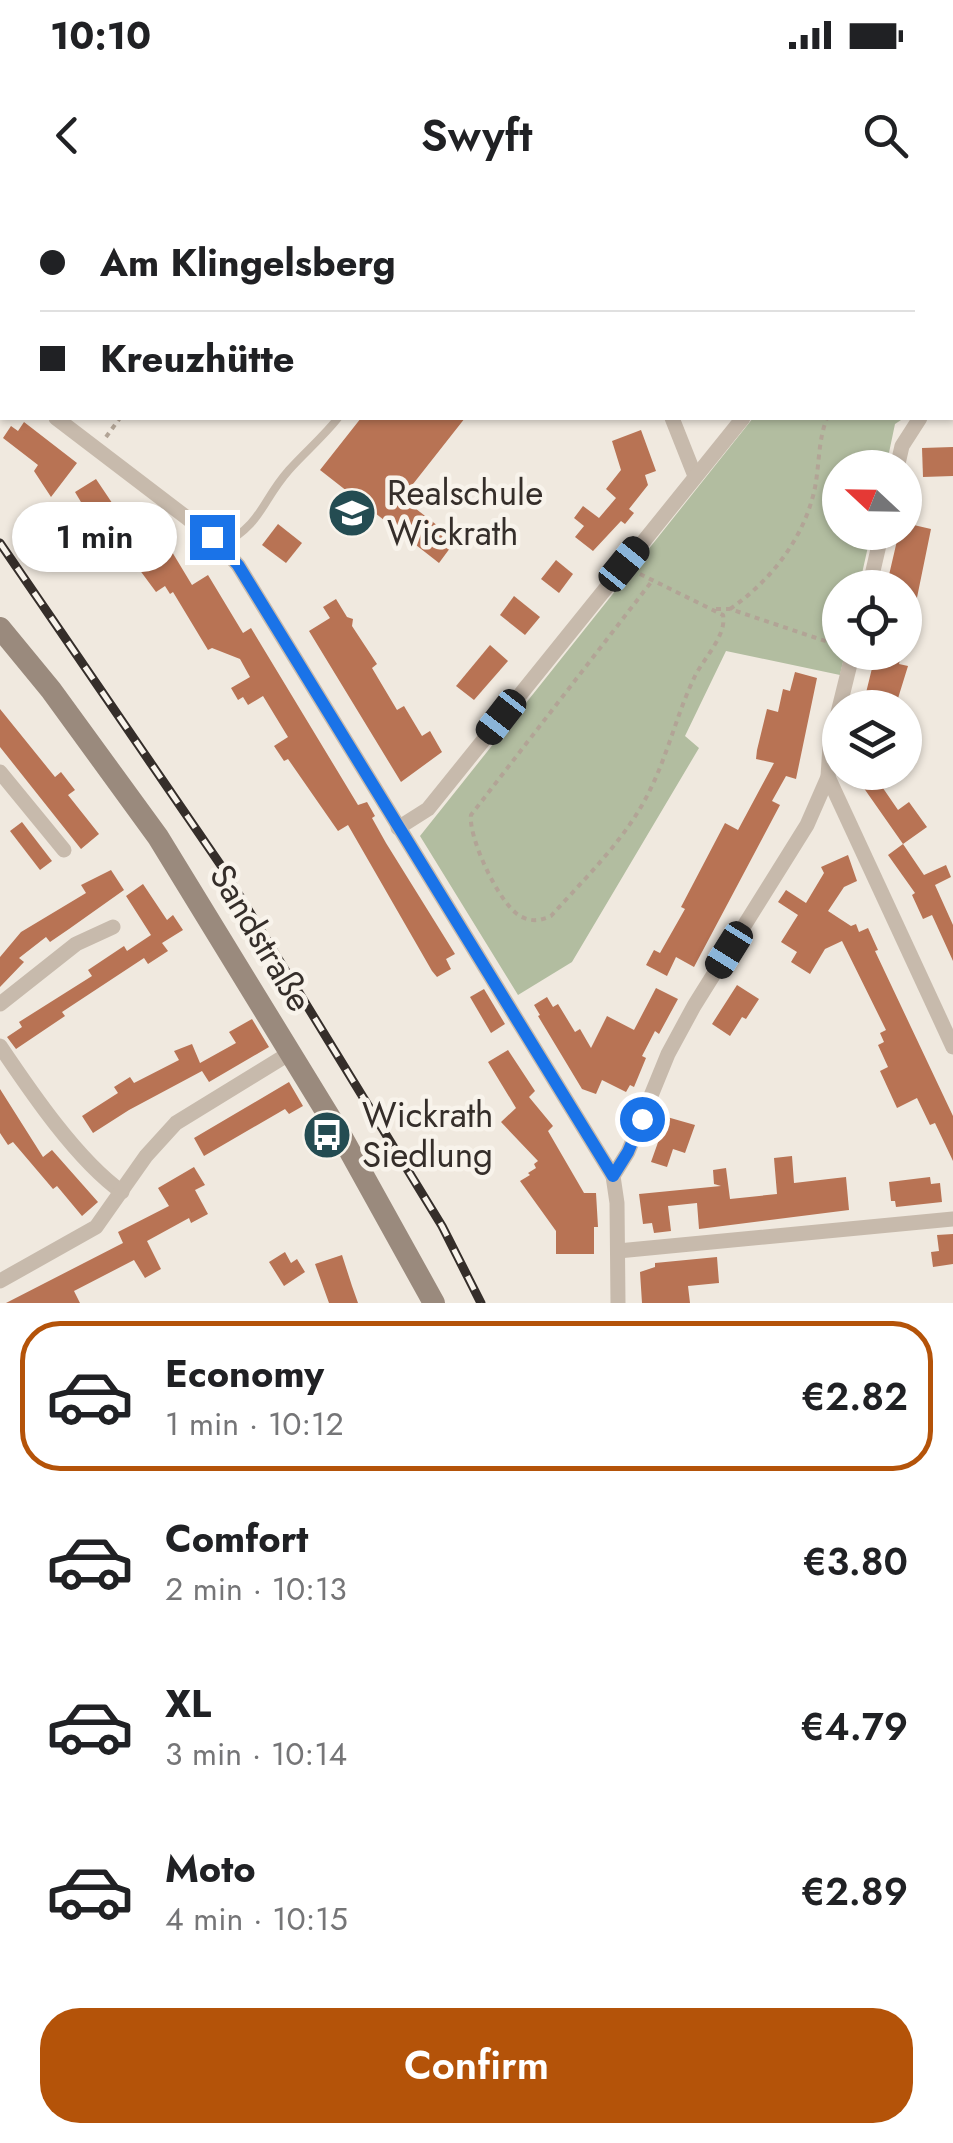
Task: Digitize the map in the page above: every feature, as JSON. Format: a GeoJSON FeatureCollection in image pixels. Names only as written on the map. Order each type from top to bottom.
{"type":"FeatureCollection","features":[{"type":"Feature","properties":{"kind":"main road","name":"Sandstraße"},"geometry":{"type":"LineString","coordinates":[[3,639],[158,836],[343,1139],[434,1303]]}},
{"type":"Feature","properties":{"kind":"street"},"geometry":{"type":"LineString","coordinates":[[59,420],[221,546],[238,565],[613,1176],[618,1303]]}},
{"type":"Feature","properties":{"kind":"street"},"geometry":{"type":"LineString","coordinates":[[673,420],[695,476]]}},
{"type":"Feature","properties":{"kind":"street"},"geometry":{"type":"LineString","coordinates":[[398,828],[428,809],[741,420]]}},
{"type":"Feature","properties":{"kind":"street"},"geometry":{"type":"LineString","coordinates":[[901,450],[919,420]]}},
{"type":"Feature","properties":{"kind":"street"},"geometry":{"type":"LineString","coordinates":[[0,772],[64,850]]}},
{"type":"Feature","properties":{"kind":"street"},"geometry":{"type":"LineString","coordinates":[[613,1176],[628,1152],[668,1054],[694,1006],[807,824],[822,790]]}},
{"type":"Feature","properties":{"kind":"street"},"geometry":{"type":"LineString","coordinates":[[834,790],[953,1047]]}},
{"type":"Feature","properties":{"kind":"street"},"geometry":{"type":"LineString","coordinates":[[0,1004],[76,944],[113,927]]}},
{"type":"Feature","properties":{"kind":"street"},"geometry":{"type":"LineString","coordinates":[[0,1046],[96,1170],[122,1192]]}},
{"type":"Feature","properties":{"kind":"street"},"geometry":{"type":"LineString","coordinates":[[0,1281],[96,1226],[146,1156],[176,1124],[290,1052]]}},
{"type":"Feature","properties":{"kind":"street"},"geometry":{"type":"LineString","coordinates":[[618,1251],[953,1219]]}},
{"type":"Feature","properties":{"kind":"lane"},"geometry":{"type":"LineString","coordinates":[[221,546],[256,522],[290,470],[336,420]]}},
{"type":"Feature","properties":{"kind":"path"},"geometry":{"type":"LineString","coordinates":[[97,448],[118,420]]}},
{"type":"Feature","properties":{"kind":"path"},"geometry":{"type":"LineString","coordinates":[[730,609],[760,588],[794,540],[813,496],[820,432],[825,420]]}},
{"type":"Feature","properties":{"kind":"path"},"geometry":{"type":"LineString","coordinates":[[624,564],[722,615],[722,632],[704,658],[683,702],[650,792],[611,850],[550,916],[539,921],[523,918],[507,904],[488,871],[470,826],[471,815],[652,581]]}},
{"type":"Feature","properties":{"kind":"path"},"geometry":{"type":"LineString","coordinates":[[712,609],[730,609],[822,640]]}},
{"type":"Feature","properties":{"kind":"green space"},"geometry":{"type":"Polygon","coordinates":[[[751,420],[901,420],[895,424],[890,450],[822,450],[822,550],[867,550],[863,570],[822,570],[822,670],[841,670],[840,675],[726,651],[685,736],[699,748],[572,962],[518,995],[420,836],[751,420]]]}},
{"type":"Feature","properties":{"kind":"building"},"geometry":{"type":"Polygon","coordinates":[[[359,420],[463,420],[402,498],[456,540],[439,563],[320,470],[359,420]]]}},
{"type":"Feature","properties":{"kind":"building"},"geometry":{"type":"Polygon","coordinates":[[[24,422],[77,463],[51,497],[34,471],[38,465],[3,438],[11,426],[18,431],[24,422]]]}},
{"type":"Feature","properties":{"kind":"building"},"geometry":{"type":"Polygon","coordinates":[[[641,430],[656,471],[645,475],[648,485],[629,509],[634,513],[593,551],[575,537],[584,526],[574,518],[583,506],[599,518],[616,498],[606,489],[621,470],[612,441],[641,430]]]}},
{"type":"Feature","properties":{"kind":"building"},"geometry":{"type":"Polygon","coordinates":[[[953,447],[953,476],[923,477],[922,448],[953,447]]]}},
{"type":"Feature","properties":{"kind":"building"},"geometry":{"type":"Polygon","coordinates":[[[96,479],[137,540],[157,527],[192,585],[208,575],[243,633],[251,628],[358,805],[367,802],[386,843],[455,954],[446,959],[451,969],[437,977],[432,971],[348,825],[338,831],[288,759],[284,761],[274,746],[288,737],[263,696],[248,705],[243,697],[238,700],[231,688],[250,677],[240,659],[212,648],[208,650],[173,592],[170,594],[165,586],[156,592],[136,565],[132,567],[109,530],[105,532],[101,526],[97,529],[75,492],[96,479]]]}},
{"type":"Feature","properties":{"kind":"building"},"geometry":{"type":"Polygon","coordinates":[[[278,524],[302,543],[286,563],[262,545],[278,524]]]}},
{"type":"Feature","properties":{"kind":"building"},"geometry":{"type":"Polygon","coordinates":[[[922,527],[931,529],[922,573],[922,570],[890,570],[895,550],[922,550],[922,527]]]}},
{"type":"Feature","properties":{"kind":"building"},"geometry":{"type":"Polygon","coordinates":[[[556,560],[573,574],[559,593],[541,579],[556,560]]]}},
{"type":"Feature","properties":{"kind":"building"},"geometry":{"type":"Polygon","coordinates":[[[514,596],[540,617],[525,635],[500,615],[514,596]]]}},
{"type":"Feature","properties":{"kind":"building"},"geometry":{"type":"Polygon","coordinates":[[[336,599],[347,617],[353,619],[352,626],[377,664],[372,668],[397,710],[404,706],[422,736],[430,731],[442,752],[401,782],[309,631],[330,618],[323,607],[336,599]]]}},
{"type":"Feature","properties":{"kind":"building"},"geometry":{"type":"Polygon","coordinates":[[[490,645],[508,661],[474,700],[456,686],[490,645]]]}},
{"type":"Feature","properties":{"kind":"building"},"geometry":{"type":"Polygon","coordinates":[[[872,670],[907,670],[901,690],[867,690],[872,670]]]}},
{"type":"Feature","properties":{"kind":"building"},"geometry":{"type":"Polygon","coordinates":[[[795,672],[817,678],[796,779],[786,776],[772,801],[780,805],[694,967],[676,957],[667,976],[646,965],[654,950],[660,953],[685,909],[681,907],[725,823],[738,830],[774,763],[756,759],[757,750],[767,709],[778,712],[783,689],[790,691],[795,672]]]}},
{"type":"Feature","properties":{"kind":"building"},"geometry":{"type":"Polygon","coordinates":[[[0,709],[55,777],[61,772],[75,790],[68,795],[99,834],[81,849],[0,747],[0,709]]]}},
{"type":"Feature","properties":{"kind":"building"},"geometry":{"type":"Polygon","coordinates":[[[865,790],[884,790],[898,810],[909,802],[927,827],[903,844],[865,790]]]}},
{"type":"Feature","properties":{"kind":"building"},"geometry":{"type":"Polygon","coordinates":[[[22,822],[52,861],[40,870],[10,831],[22,822]]]}},
{"type":"Feature","properties":{"kind":"building"},"geometry":{"type":"Polygon","coordinates":[[[903,844],[924,875],[946,865],[951,877],[935,885],[953,925],[953,961],[932,915],[923,919],[912,895],[915,893],[888,855],[903,844]]]}},
{"type":"Feature","properties":{"kind":"building"},"geometry":{"type":"Polygon","coordinates":[[[848,855],[857,881],[844,887],[828,911],[851,926],[856,924],[859,932],[868,928],[878,950],[875,951],[953,1116],[953,1161],[935,1123],[930,1125],[917,1098],[897,1108],[880,1071],[888,1067],[878,1045],[884,1042],[880,1033],[886,1030],[842,941],[825,949],[810,974],[791,962],[797,952],[781,942],[798,915],[778,902],[786,890],[806,903],[824,873],[821,867],[848,855]]]}},
{"type":"Feature","properties":{"kind":"building"},"geometry":{"type":"Polygon","coordinates":[[[111,870],[124,890],[50,942],[46,937],[19,958],[24,962],[0,987],[0,957],[21,932],[86,893],[81,885],[111,870]]]}},
{"type":"Feature","properties":{"kind":"building"},"geometry":{"type":"Polygon","coordinates":[[[143,884],[167,920],[173,915],[183,930],[162,943],[168,951],[148,964],[144,958],[62,1012],[65,1016],[16,1049],[7,1037],[22,1027],[19,1022],[92,976],[88,970],[124,946],[127,951],[151,935],[126,896],[143,884]]]}},
{"type":"Feature","properties":{"kind":"building"},"geometry":{"type":"Polygon","coordinates":[[[737,985],[759,999],[730,1036],[712,1024],[737,985]]]}},
{"type":"Feature","properties":{"kind":"building"},"geometry":{"type":"Polygon","coordinates":[[[656,988],[678,999],[642,1056],[646,1058],[634,1087],[630,1085],[626,1092],[602,1080],[596,1094],[582,1089],[534,1005],[547,997],[553,1007],[558,1004],[575,1032],[580,1029],[591,1048],[607,1016],[634,1030],[656,988]]]}},
{"type":"Feature","properties":{"kind":"building"},"geometry":{"type":"Polygon","coordinates":[[[484,989],[505,1024],[491,1033],[470,997],[484,989]]]}},
{"type":"Feature","properties":{"kind":"building"},"geometry":{"type":"Polygon","coordinates":[[[252,1019],[269,1047],[209,1082],[202,1071],[93,1133],[82,1116],[118,1093],[114,1087],[130,1077],[134,1083],[179,1060],[174,1051],[192,1044],[200,1063],[236,1043],[229,1032],[252,1019]]]}},
{"type":"Feature","properties":{"kind":"building"},"geometry":{"type":"Polygon","coordinates":[[[508,1050],[535,1091],[529,1097],[553,1126],[548,1131],[584,1193],[596,1193],[598,1227],[594,1227],[594,1254],[556,1254],[556,1231],[520,1181],[530,1175],[538,1161],[501,1122],[516,1108],[488,1062],[508,1050]]]}},
{"type":"Feature","properties":{"kind":"building"},"geometry":{"type":"Polygon","coordinates":[[[289,1082],[303,1106],[289,1114],[285,1109],[204,1156],[194,1138],[289,1082]]]}},
{"type":"Feature","properties":{"kind":"building"},"geometry":{"type":"Polygon","coordinates":[[[0,1089],[43,1157],[52,1150],[98,1202],[82,1216],[57,1186],[53,1189],[13,1142],[8,1145],[0,1133],[0,1089]]]}},
{"type":"Feature","properties":{"kind":"building"},"geometry":{"type":"Polygon","coordinates":[[[667,1117],[695,1125],[685,1153],[673,1149],[667,1167],[651,1162],[667,1117]]]}},
{"type":"Feature","properties":{"kind":"building"},"geometry":{"type":"Polygon","coordinates":[[[792,1156],[794,1183],[846,1177],[849,1210],[699,1229],[697,1203],[668,1206],[671,1231],[654,1233],[652,1223],[643,1224],[639,1194],[721,1186],[714,1184],[713,1170],[726,1168],[730,1199],[777,1194],[774,1158],[792,1156]]]}},
{"type":"Feature","properties":{"kind":"building"},"geometry":{"type":"Polygon","coordinates":[[[194,1167],[205,1185],[195,1190],[208,1214],[191,1223],[189,1218],[147,1241],[161,1269],[145,1278],[134,1260],[74,1291],[80,1303],[6,1303],[123,1243],[118,1232],[169,1206],[158,1188],[194,1167]]]}},
{"type":"Feature","properties":{"kind":"building"},"geometry":{"type":"Polygon","coordinates":[[[930,1177],[931,1184],[940,1183],[942,1202],[896,1207],[895,1201],[891,1201],[889,1182],[930,1177]]]}},
{"type":"Feature","properties":{"kind":"building"},"geometry":{"type":"Polygon","coordinates":[[[953,1234],[953,1264],[933,1267],[931,1252],[939,1251],[937,1235],[953,1234]]]}},
{"type":"Feature","properties":{"kind":"building"},"geometry":{"type":"Polygon","coordinates":[[[285,1252],[291,1263],[297,1259],[305,1272],[284,1286],[269,1262],[285,1252]]]}},
{"type":"Feature","properties":{"kind":"building"},"geometry":{"type":"Polygon","coordinates":[[[342,1255],[358,1303],[329,1303],[315,1264],[342,1255]]]}},
{"type":"Feature","properties":{"kind":"building"},"geometry":{"type":"Polygon","coordinates":[[[717,1257],[719,1283],[688,1286],[690,1303],[642,1303],[640,1272],[655,1267],[655,1263],[717,1257]]]}},
{"type":"Feature","properties":{"kind":"railway"},"geometry":{"type":"LineString","coordinates":[[0,543],[222,867],[442,1226],[481,1303]]}},
{"type":"Feature","properties":{"kind":"place","name":"Realschule Wickrath"},"geometry":{"type":"Point","coordinates":[352,513]}},
{"type":"Feature","properties":{"kind":"place","name":"Wickrath Siedlung"},"geometry":{"type":"Point","coordinates":[327,1135]}},
{"type":"Feature","properties":{"kind":"route"},"geometry":{"type":"LineString","coordinates":[[212,537],[238,565],[613,1176],[642,1119]]}}]}
